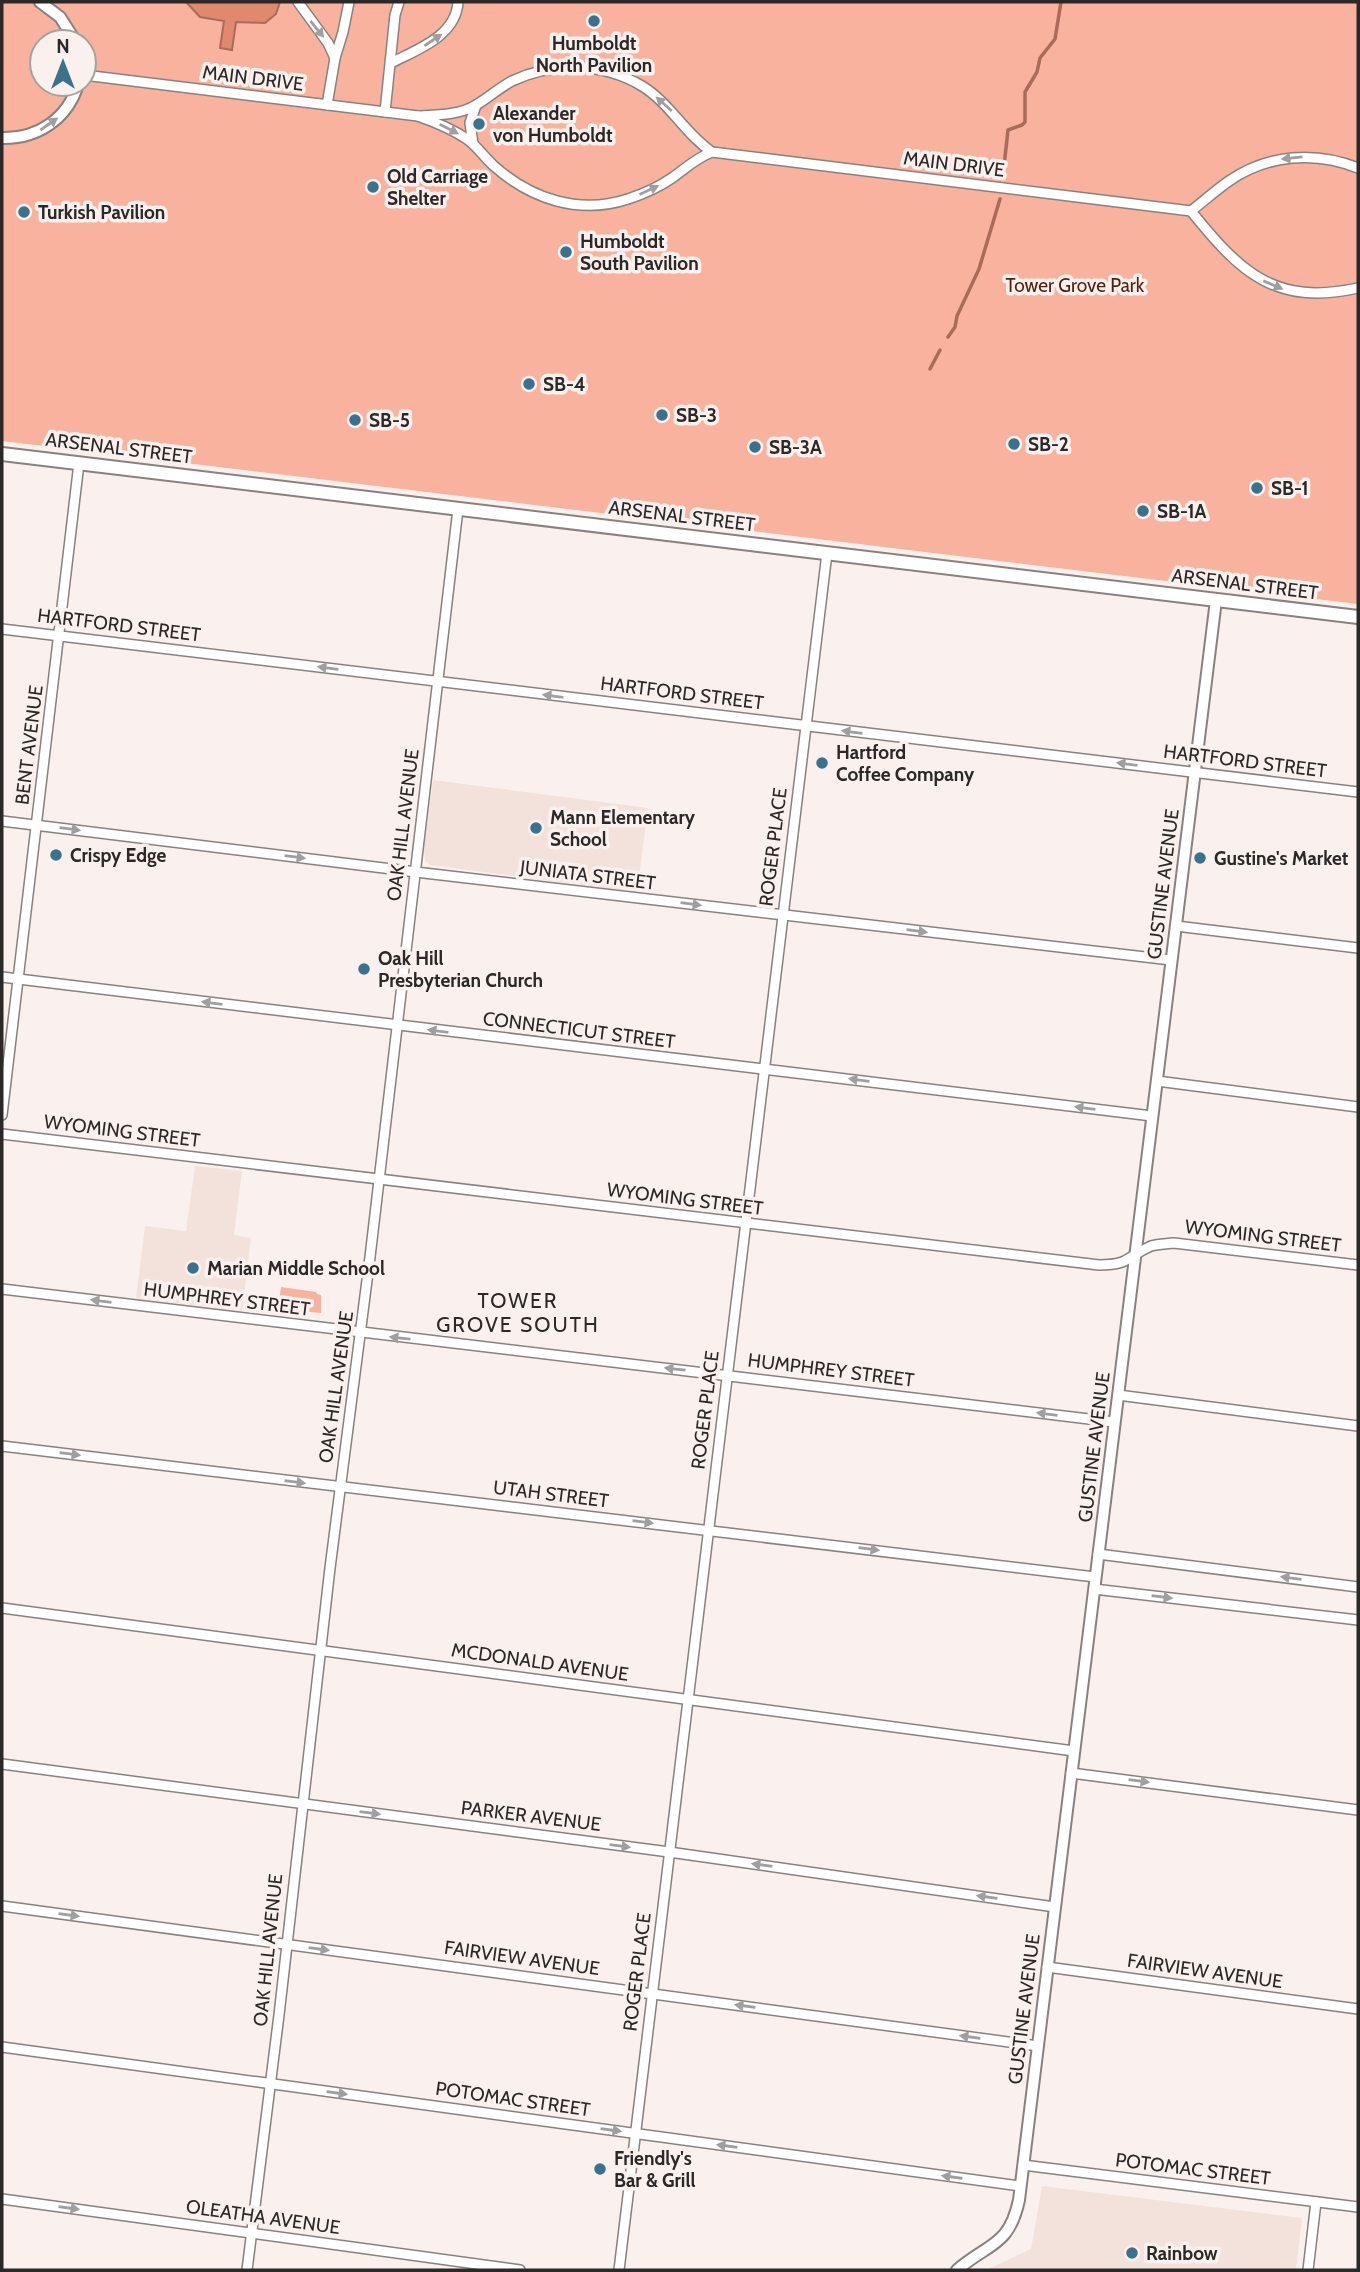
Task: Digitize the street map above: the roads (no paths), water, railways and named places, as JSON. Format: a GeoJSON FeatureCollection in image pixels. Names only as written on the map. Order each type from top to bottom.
{"type":"FeatureCollection","features":[{"type":"Feature","properties":{"kind":"main road","name":"ARSENAL STREET"},"geometry":{"type":"LineString","coordinates":[[3,454],[1358,617]]}},
{"type":"Feature","properties":{"kind":"street"},"geometry":{"type":"LineString","coordinates":[[40,2],[60,16],[67,28]]}},
{"type":"Feature","properties":{"kind":"street"},"geometry":{"type":"LineString","coordinates":[[298,2],[328,43],[335,58]]}},
{"type":"Feature","properties":{"kind":"street"},"geometry":{"type":"LineString","coordinates":[[327,105],[349,2]]}},
{"type":"Feature","properties":{"kind":"street"},"geometry":{"type":"LineString","coordinates":[[385,112],[395,15],[399,2]]}},
{"type":"Feature","properties":{"kind":"street"},"geometry":{"type":"LineString","coordinates":[[391,63],[432,41],[447,29],[455,18],[458,2]]}},
{"type":"Feature","properties":{"kind":"street","name":"MAIN DRIVE"},"geometry":{"type":"LineString","coordinates":[[98,77],[418,116],[450,113],[476,105],[511,82],[548,69],[567,67],[607,71],[643,86],[662,101],[698,141],[712,152]]}},
{"type":"Feature","properties":{"kind":"street"},"geometry":{"type":"LineString","coordinates":[[2,138],[28,135],[47,127],[67,107],[71,98]]}},
{"type":"Feature","properties":{"kind":"street"},"geometry":{"type":"LineString","coordinates":[[474,145],[470,124],[476,105]]}},
{"type":"Feature","properties":{"kind":"street","name":"MAIN DRIVE"},"geometry":{"type":"LineString","coordinates":[[418,116],[446,128],[474,145],[491,164],[525,189],[543,198],[578,205],[612,203],[646,192],[672,178],[701,156],[712,152],[1191,211]]}},
{"type":"Feature","properties":{"kind":"street"},"geometry":{"type":"LineString","coordinates":[[1358,169],[1319,157],[1285,158],[1256,167],[1231,179],[1191,211],[1217,243],[1240,265],[1261,279],[1285,290],[1309,294],[1337,293],[1358,288]]}},
{"type":"Feature","properties":{"kind":"street","name":"BENT AVENUE"},"geometry":{"type":"LineString","coordinates":[[2,1115],[79,463]]}},
{"type":"Feature","properties":{"kind":"street","name":"OAK HILL AVENUE"},"geometry":{"type":"LineString","coordinates":[[247,2270],[458,509]]}},
{"type":"Feature","properties":{"kind":"street","name":"ROGER PLACE"},"geometry":{"type":"LineString","coordinates":[[619,2270],[827,553]]}},
{"type":"Feature","properties":{"kind":"street","name":"GUSTINE AVENUE"},"geometry":{"type":"LineString","coordinates":[[957,2270],[1008,2232],[1016,2211],[1020,2186],[1216,600]]}},
{"type":"Feature","properties":{"kind":"street","name":"HARTFORD STREET"},"geometry":{"type":"LineString","coordinates":[[2,629],[1358,792]]}},
{"type":"Feature","properties":{"kind":"street","name":"JUNIATA STREET"},"geometry":{"type":"LineString","coordinates":[[2,821],[1171,960]]}},
{"type":"Feature","properties":{"kind":"street"},"geometry":{"type":"LineString","coordinates":[[1176,926],[1358,948]]}},
{"type":"Feature","properties":{"kind":"street","name":"CONNECTICUT STREET"},"geometry":{"type":"LineString","coordinates":[[2,977],[1152,1116]]}},
{"type":"Feature","properties":{"kind":"street"},"geometry":{"type":"LineString","coordinates":[[1157,1081],[1358,1107]]}},
{"type":"Feature","properties":{"kind":"street","name":"WYOMING STREET"},"geometry":{"type":"LineString","coordinates":[[2,1134],[1098,1265],[1121,1264],[1153,1245],[1174,1243],[1358,1265]]}},
{"type":"Feature","properties":{"kind":"street","name":"HUMPHREY STREET"},"geometry":{"type":"LineString","coordinates":[[2,1289],[1114,1422]]}},
{"type":"Feature","properties":{"kind":"street"},"geometry":{"type":"LineString","coordinates":[[1118,1395],[1358,1426]]}},
{"type":"Feature","properties":{"kind":"street","name":"UTAH STREET"},"geometry":{"type":"LineString","coordinates":[[2,1446],[1095,1577]]}},
{"type":"Feature","properties":{"kind":"street"},"geometry":{"type":"LineString","coordinates":[[1098,1554],[1358,1587]]}},
{"type":"Feature","properties":{"kind":"street"},"geometry":{"type":"LineString","coordinates":[[1094,1589],[1358,1620]]}},
{"type":"Feature","properties":{"kind":"street","name":"MCDONALD AVENUE"},"geometry":{"type":"LineString","coordinates":[[2,1608],[1074,1751]]}},
{"type":"Feature","properties":{"kind":"street","name":"PARKER AVENUE"},"geometry":{"type":"LineString","coordinates":[[2,1764],[669,1852],[1055,1907]]}},
{"type":"Feature","properties":{"kind":"street"},"geometry":{"type":"LineString","coordinates":[[1071,1773],[1358,1810]]}},
{"type":"Feature","properties":{"kind":"street","name":"FAIRVIEW AVENUE"},"geometry":{"type":"LineString","coordinates":[[2,1906],[1038,2046]]}},
{"type":"Feature","properties":{"kind":"street","name":"FAIRVIEW AVENUE"},"geometry":{"type":"LineString","coordinates":[[1047,1967],[1358,2008]]}},
{"type":"Feature","properties":{"kind":"street","name":"POTOMAC STREET"},"geometry":{"type":"LineString","coordinates":[[2,2048],[1020,2186]]}},
{"type":"Feature","properties":{"kind":"street","name":"POTOMAC STREET"},"geometry":{"type":"LineString","coordinates":[[1023,2165],[1358,2207]]}},
{"type":"Feature","properties":{"kind":"street","name":"OLEATHA AVENUE"},"geometry":{"type":"LineString","coordinates":[[2,2199],[520,2270]]}},
{"type":"Feature","properties":{"kind":"street"},"geometry":{"type":"LineString","coordinates":[[1308,2270],[1316,2202]]}},
{"type":"Feature","properties":{"kind":"waterway"},"geometry":{"type":"LineString","coordinates":[[1003,175],[1008,130],[1025,122],[1025,92],[1037,72],[1040,58],[1055,39],[1061,2]]}},
{"type":"Feature","properties":{"kind":"waterway"},"geometry":{"type":"LineString","coordinates":[[948,337],[955,327],[957,316],[979,269],[1000,199]]}},
{"type":"Feature","properties":{"kind":"waterway"},"geometry":{"type":"LineString","coordinates":[[930,369],[940,350]]}},
{"type":"Feature","properties":{"kind":"place","name":"Humboldt North Pavilion"},"geometry":{"type":"Point","coordinates":[594,21]}},
{"type":"Feature","properties":{"kind":"place","name":"Alexander von Humboldt"},"geometry":{"type":"Point","coordinates":[479,124]}},
{"type":"Feature","properties":{"kind":"place","name":"Old Carriage Shelter"},"geometry":{"type":"Point","coordinates":[373,187]}},
{"type":"Feature","properties":{"kind":"place","name":"Turkish Pavilion"},"geometry":{"type":"Point","coordinates":[24,212]}},
{"type":"Feature","properties":{"kind":"place","name":"Humboldt South Pavilion"},"geometry":{"type":"Point","coordinates":[566,252]}},
{"type":"Feature","properties":{"kind":"place","name":"SB-4"},"geometry":{"type":"Point","coordinates":[529,384]}},
{"type":"Feature","properties":{"kind":"place","name":"SB-3"},"geometry":{"type":"Point","coordinates":[662,415]}},
{"type":"Feature","properties":{"kind":"place","name":"SB-5"},"geometry":{"type":"Point","coordinates":[355,420]}},
{"type":"Feature","properties":{"kind":"place","name":"SB-2"},"geometry":{"type":"Point","coordinates":[1014,444]}},
{"type":"Feature","properties":{"kind":"place","name":"SB-3A"},"geometry":{"type":"Point","coordinates":[755,447]}},
{"type":"Feature","properties":{"kind":"place","name":"SB-1"},"geometry":{"type":"Point","coordinates":[1257,488]}},
{"type":"Feature","properties":{"kind":"place","name":"SB-1A"},"geometry":{"type":"Point","coordinates":[1143,511]}},
{"type":"Feature","properties":{"kind":"place","name":"Hartford Coffee Company"},"geometry":{"type":"Point","coordinates":[822,763]}},
{"type":"Feature","properties":{"kind":"place","name":"Mann Elementary School"},"geometry":{"type":"Point","coordinates":[536,828]}},
{"type":"Feature","properties":{"kind":"place","name":"Crispy Edge"},"geometry":{"type":"Point","coordinates":[56,855]}},
{"type":"Feature","properties":{"kind":"place","name":"Gustine's Market"},"geometry":{"type":"Point","coordinates":[1200,858]}},
{"type":"Feature","properties":{"kind":"place","name":"Oak Hill Presbyterian Church"},"geometry":{"type":"Point","coordinates":[364,969]}},
{"type":"Feature","properties":{"kind":"place","name":"Marian Middle School"},"geometry":{"type":"Point","coordinates":[193,1268]}},
{"type":"Feature","properties":{"kind":"place","name":"Friendly's Bar & Grill"},"geometry":{"type":"Point","coordinates":[600,2169]}},
{"type":"Feature","properties":{"kind":"place","name":"Rainbow"},"geometry":{"type":"Point","coordinates":[1132,2253]}},
{"type":"Feature","properties":{"kind":"district","name":"TOWER GROVE SOUTH"},"geometry":{"type":"Point","coordinates":[518,1312]}},
{"type":"Feature","properties":{"kind":"park label","name":"Tower Grove Park"},"geometry":{"type":"Point","coordinates":[1075,285]}}]}
